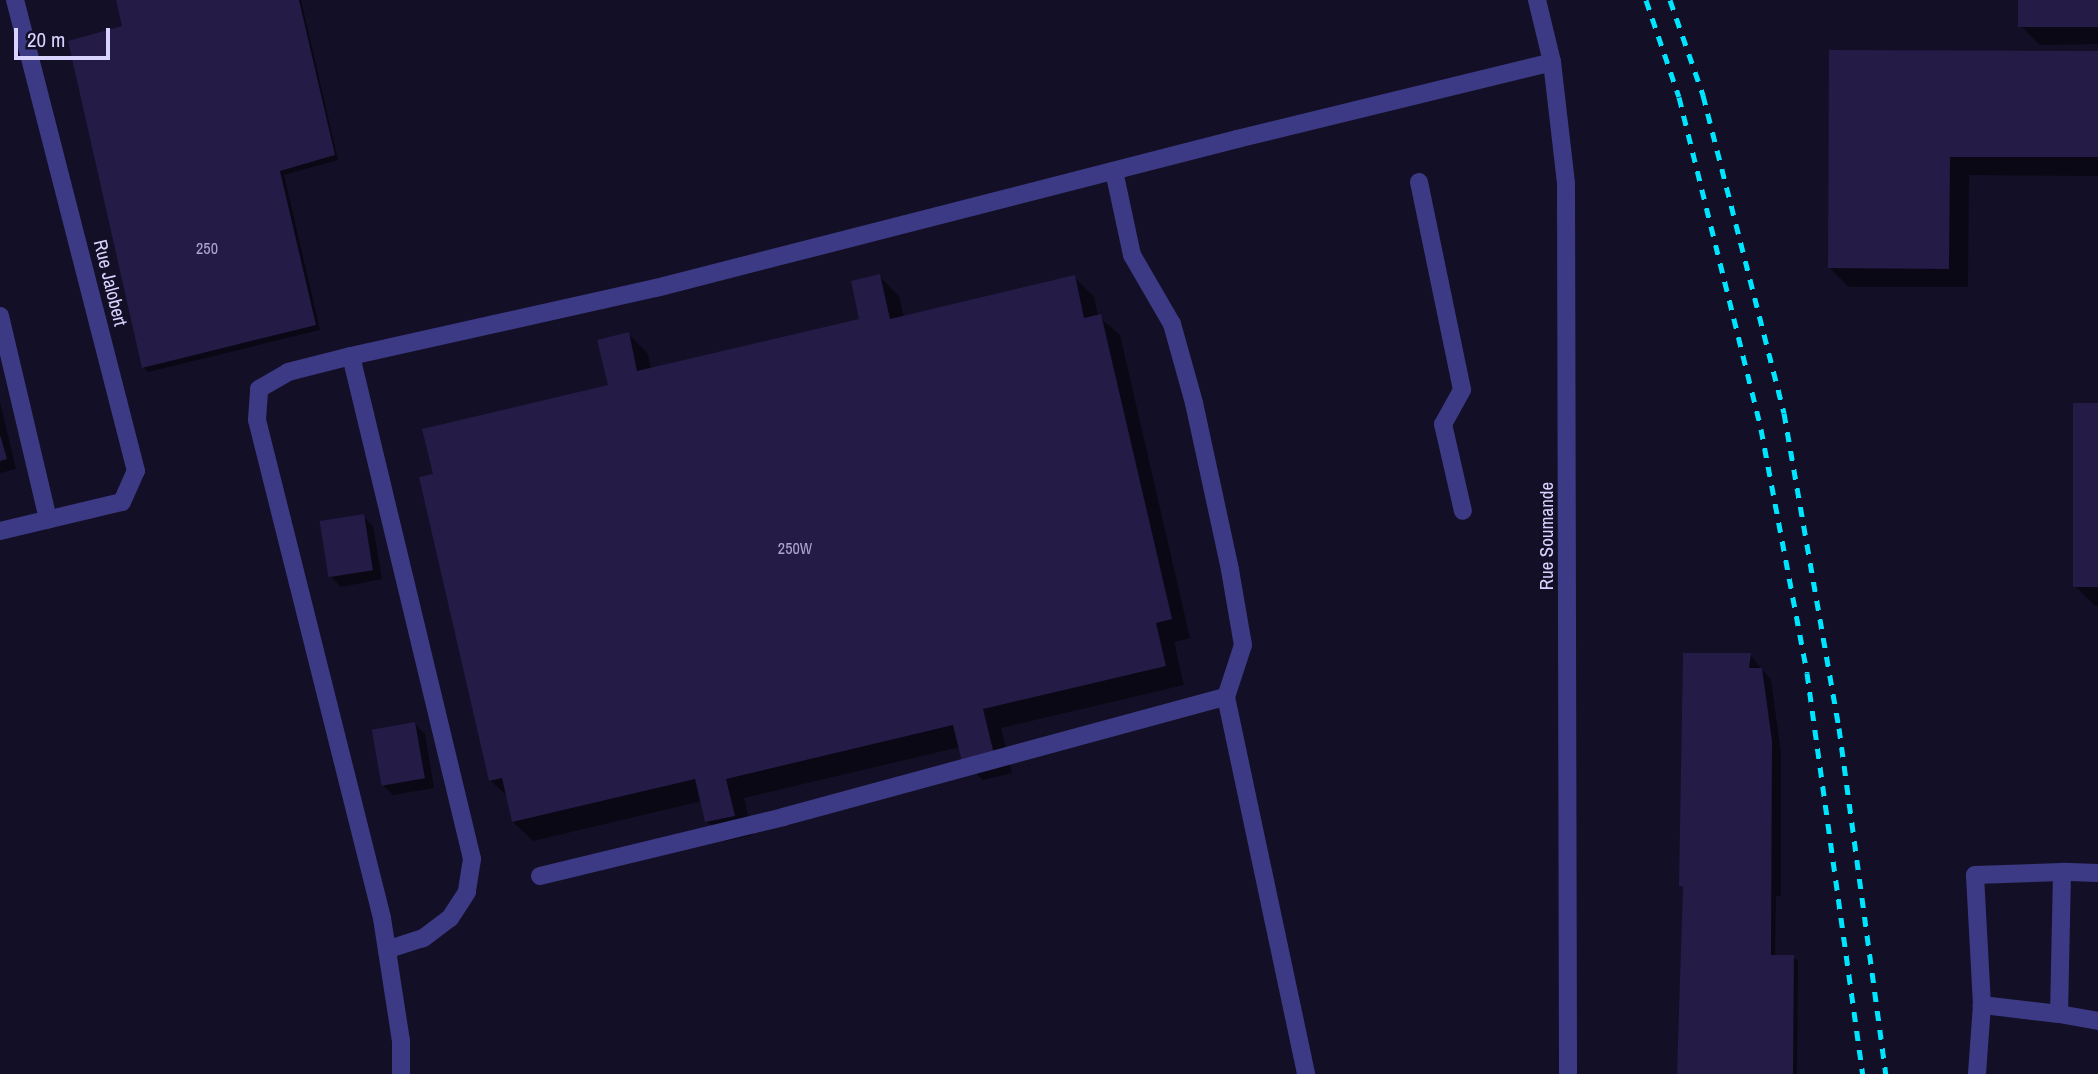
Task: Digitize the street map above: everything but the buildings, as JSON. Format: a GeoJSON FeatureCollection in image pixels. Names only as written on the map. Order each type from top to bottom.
{"type":"FeatureCollection","features":[{"type":"Feature","properties":{"kind":"street","name":"Rue Jalobert"},"geometry":{"type":"LineString","coordinates":[[0,531],[122,502],[136,471],[15,0]]}},
{"type":"Feature","properties":{"kind":"street","name":"Rue Soumande"},"geometry":{"type":"LineString","coordinates":[[1537,0],[1552,62],[1566,183],[1568,1074]]}},
{"type":"Feature","properties":{"kind":"street"},"geometry":{"type":"LineString","coordinates":[[401,1074],[401,1041],[373,878],[257,420],[259,390],[288,372],[351,356],[656,288],[1552,62]]}},
{"type":"Feature","properties":{"kind":"street"},"geometry":{"type":"LineString","coordinates":[[1114,171],[1132,255],[1172,324],[1194,403],[1230,570],[1243,645],[1226,697],[1306,1074]]}},
{"type":"Feature","properties":{"kind":"street"},"geometry":{"type":"LineString","coordinates":[[1419,182],[1461,390],[1443,424],[1463,511]]}},
{"type":"Feature","properties":{"kind":"street"},"geometry":{"type":"LineString","coordinates":[[0,316],[48,519]]}},
{"type":"Feature","properties":{"kind":"street"},"geometry":{"type":"LineString","coordinates":[[351,356],[472,859],[467,892],[450,918],[424,938],[387,950]]}},
{"type":"Feature","properties":{"kind":"street"},"geometry":{"type":"LineString","coordinates":[[540,876],[783,817],[1226,697]]}},
{"type":"Feature","properties":{"kind":"street"},"geometry":{"type":"LineString","coordinates":[[2059,1014],[2062,872]]}},
{"type":"Feature","properties":{"kind":"street"},"geometry":{"type":"LineString","coordinates":[[1977,1074],[1982,1005],[1975,875],[2098,873]]}},
{"type":"Feature","properties":{"kind":"street"},"geometry":{"type":"LineString","coordinates":[[1982,1005],[2098,1021]]}},
{"type":"Feature","properties":{"kind":"railway"},"geometry":{"type":"LineString","coordinates":[[1646,0],[1679,97],[1761,429],[1807,673],[1863,1074]]}},
{"type":"Feature","properties":{"kind":"railway"},"geometry":{"type":"LineString","coordinates":[[1670,0],[1703,95],[1784,413],[1839,728],[1886,1074]]}}]}
